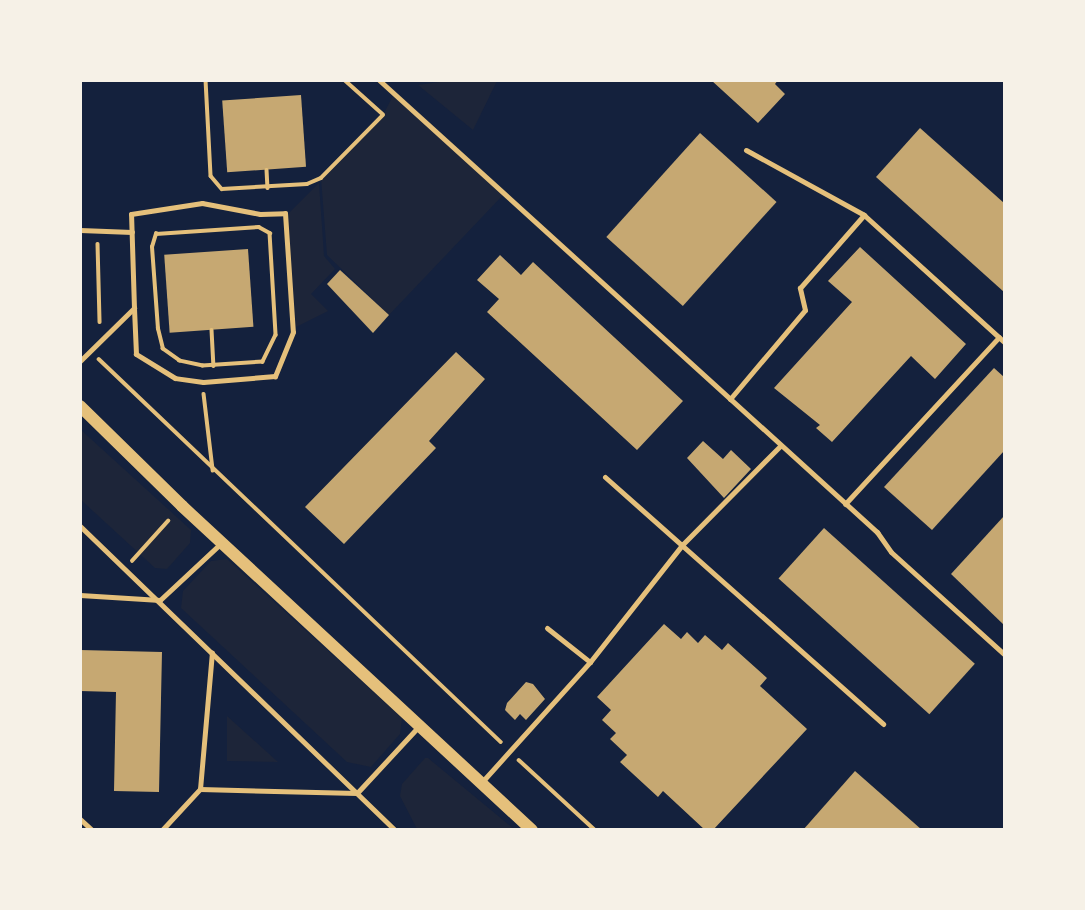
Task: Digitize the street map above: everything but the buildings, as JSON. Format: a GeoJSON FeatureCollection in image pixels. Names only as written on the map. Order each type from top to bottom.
{"type":"FeatureCollection","features":[{"type":"Feature","properties":{"kind":"street"},"geometry":{"type":"LineString","coordinates":[[80,406],[221,543],[532,830]]}},
{"type":"Feature","properties":{"kind":"lane"},"geometry":{"type":"LineString","coordinates":[[379,80],[877,532],[891,552],[1004,654]]}},
{"type":"Feature","properties":{"kind":"lane"},"geometry":{"type":"LineString","coordinates":[[746,150],[864,215],[1002,339],[845,504]]}},
{"type":"Feature","properties":{"kind":"lane"},"geometry":{"type":"LineString","coordinates":[[202,203],[260,214],[285,213],[293,332],[275,376],[203,382],[175,378],[136,354],[134,308],[131,214],[202,203]]}},
{"type":"Feature","properties":{"kind":"lane"},"geometry":{"type":"LineString","coordinates":[[730,399],[805,310],[800,288],[864,215]]}},
{"type":"Feature","properties":{"kind":"lane"},"geometry":{"type":"LineString","coordinates":[[80,230],[132,232]]}},
{"type":"Feature","properties":{"kind":"lane"},"geometry":{"type":"LineString","coordinates":[[80,361],[134,308]]}},
{"type":"Feature","properties":{"kind":"lane"},"geometry":{"type":"LineString","coordinates":[[481,783],[590,662],[683,544],[780,446]]}},
{"type":"Feature","properties":{"kind":"lane"},"geometry":{"type":"LineString","coordinates":[[605,477],[883,724]]}},
{"type":"Feature","properties":{"kind":"lane"},"geometry":{"type":"LineString","coordinates":[[80,526],[160,600],[396,830]]}},
{"type":"Feature","properties":{"kind":"lane"},"geometry":{"type":"LineString","coordinates":[[80,594],[160,600],[221,543]]}},
{"type":"Feature","properties":{"kind":"lane"},"geometry":{"type":"LineString","coordinates":[[547,628],[590,662]]}},
{"type":"Feature","properties":{"kind":"lane"},"geometry":{"type":"LineString","coordinates":[[162,830],[200,789],[212,653]]}},
{"type":"Feature","properties":{"kind":"lane"},"geometry":{"type":"LineString","coordinates":[[200,789],[357,793],[419,726]]}},
{"type":"Feature","properties":{"kind":"lane"},"geometry":{"type":"LineString","coordinates":[[80,819],[92,830]]}},
{"type":"Feature","properties":{"kind":"path"},"geometry":{"type":"LineString","coordinates":[[206,80],[213,183],[222,189],[307,184],[321,178],[383,115],[344,80]]}},
{"type":"Feature","properties":{"kind":"path"},"geometry":{"type":"LineString","coordinates":[[267,170],[268,188]]}},
{"type":"Feature","properties":{"kind":"path"},"geometry":{"type":"LineString","coordinates":[[259,227],[270,233],[276,335],[264,362],[203,366],[180,361],[163,349],[153,260],[156,234],[259,227]]}},
{"type":"Feature","properties":{"kind":"path"},"geometry":{"type":"LineString","coordinates":[[97,232],[100,325],[92,351],[214,472],[595,830]]}},
{"type":"Feature","properties":{"kind":"path"},"geometry":{"type":"LineString","coordinates":[[212,330],[214,366]]}},
{"type":"Feature","properties":{"kind":"path"},"geometry":{"type":"LineString","coordinates":[[203,366],[214,472]]}},
{"type":"Feature","properties":{"kind":"path"},"geometry":{"type":"LineString","coordinates":[[126,568],[168,521]]}},
{"type":"Feature","properties":{"kind":"shaded area"},"geometry":{"type":"Polygon","coordinates":[[[446,81],[497,81],[473,130],[418,85],[446,81]]]}},
{"type":"Feature","properties":{"kind":"shaded area"},"geometry":{"type":"Polygon","coordinates":[[[394,94],[504,194],[389,315],[327,255],[321,178],[383,115],[394,94]]]}},
{"type":"Feature","properties":{"kind":"shaded area"},"geometry":{"type":"Polygon","coordinates":[[[319,183],[324,256],[335,269],[311,294],[328,311],[296,327],[288,214],[319,183]]]}},
{"type":"Feature","properties":{"kind":"shaded area"},"geometry":{"type":"Polygon","coordinates":[[[80,429],[191,530],[190,543],[167,569],[155,568],[81,500],[80,429]]]}},
{"type":"Feature","properties":{"kind":"shaded area"},"geometry":{"type":"Polygon","coordinates":[[[227,559],[402,718],[400,734],[371,767],[347,762],[181,608],[183,591],[211,561],[227,559]]]}},
{"type":"Feature","properties":{"kind":"shaded area"},"geometry":{"type":"Polygon","coordinates":[[[227,716],[278,762],[227,761],[227,716]]]}},
{"type":"Feature","properties":{"kind":"shaded area"},"geometry":{"type":"Polygon","coordinates":[[[425,758],[514,829],[417,829],[400,796],[402,784],[425,758]]]}}]}
